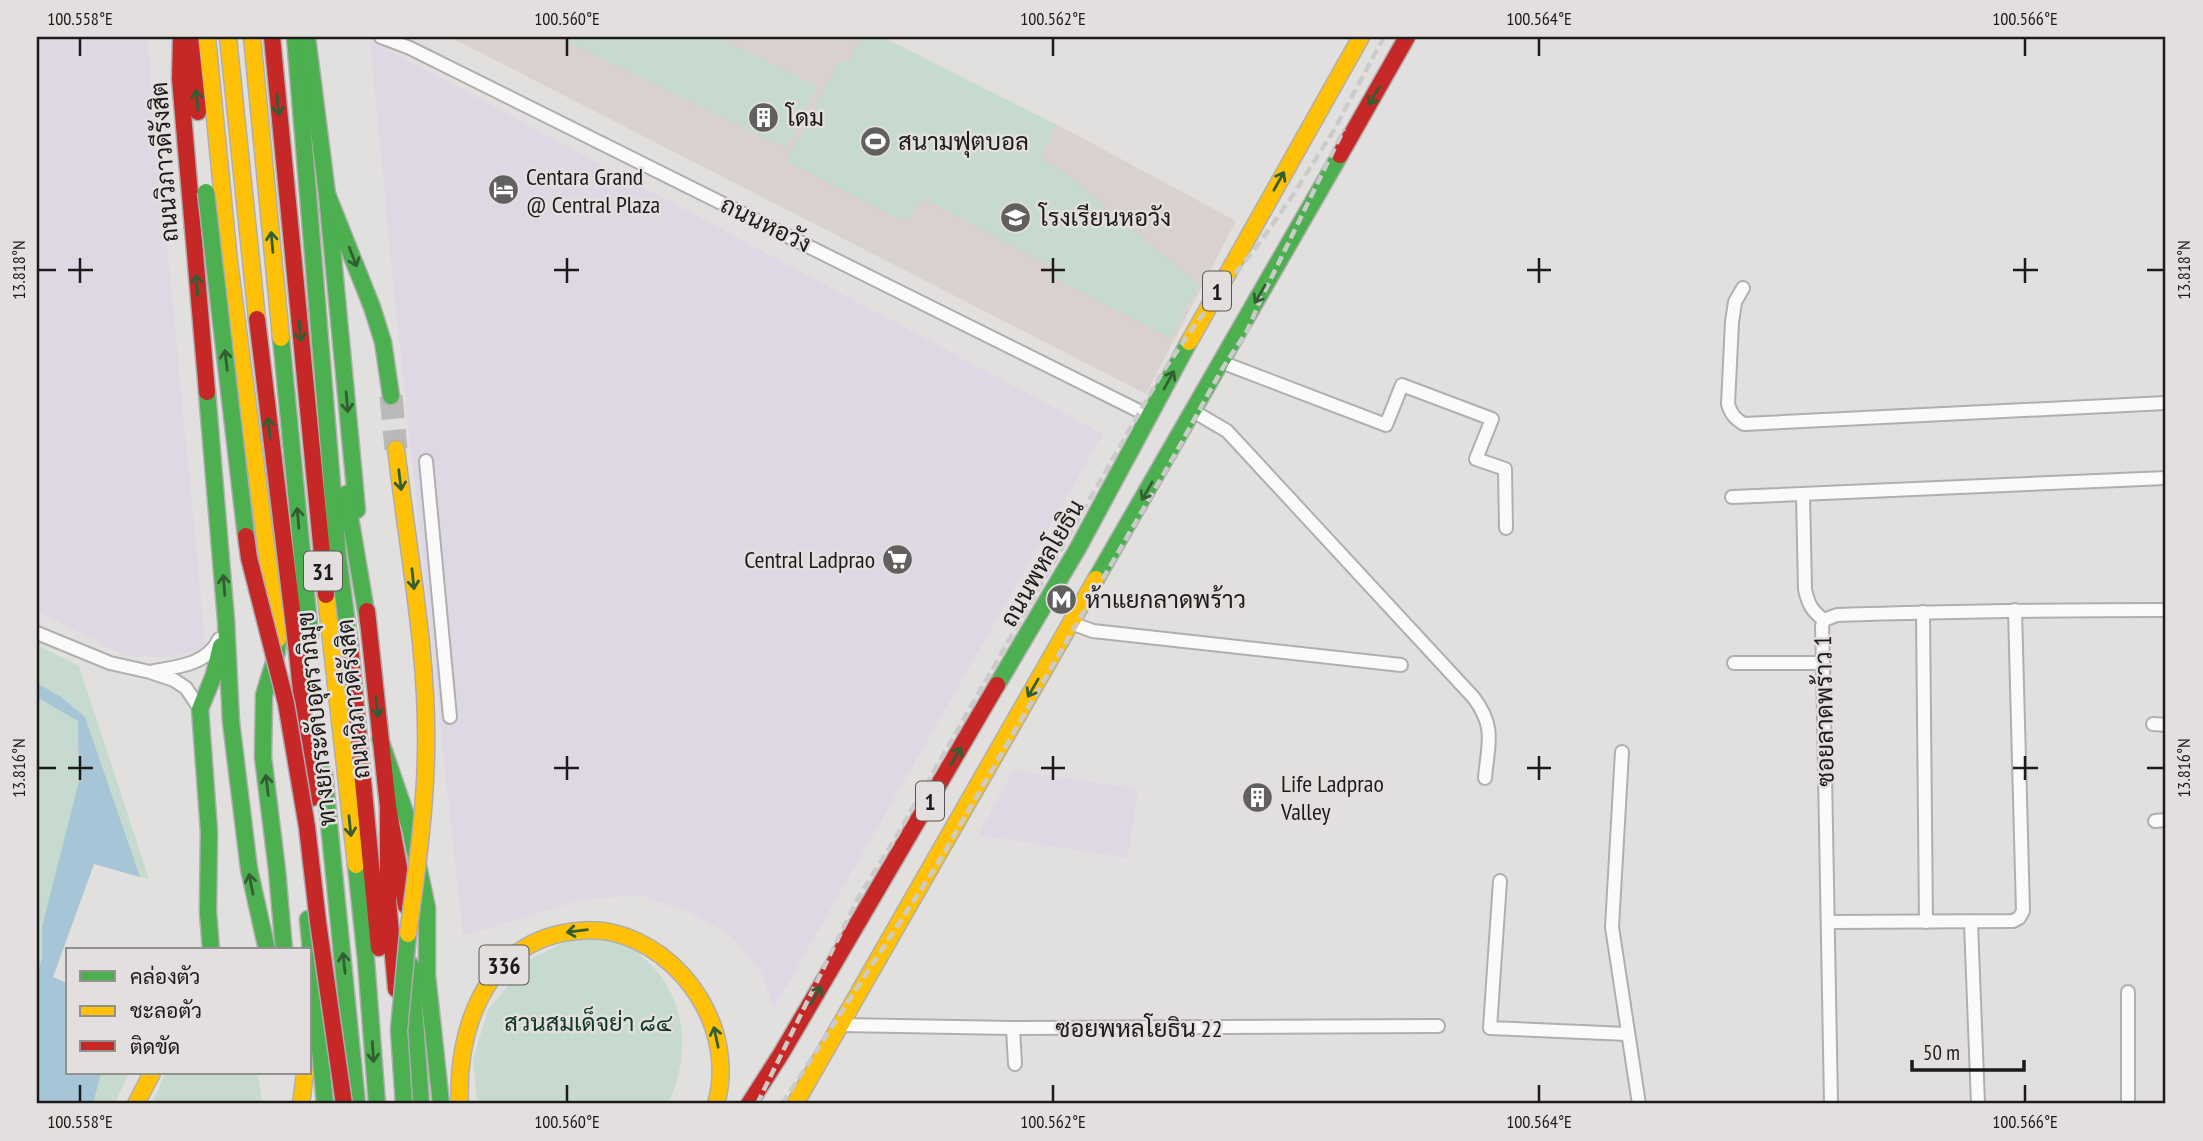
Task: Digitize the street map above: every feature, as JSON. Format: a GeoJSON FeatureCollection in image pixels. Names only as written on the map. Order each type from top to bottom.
{"type":"FeatureCollection","features":[{"type":"Feature","properties":{"kind":"main road","name":"ถนนวิภาวดีรังสิต"},"geometry":{"type":"LineString","coordinates":[[181,37],[180,79],[226,620],[231,722],[248,869],[266,948]]}},
{"type":"Feature","properties":{"kind":"main road"},"geometry":{"type":"LineString","coordinates":[[190,37],[249,558],[286,703],[296,758],[343,1104]]}},
{"type":"Feature","properties":{"kind":"main road"},"geometry":{"type":"LineString","coordinates":[[207,37],[237,343],[279,633],[277,652],[264,695],[263,757],[278,870],[284,948]]}},
{"type":"Feature","properties":{"kind":"main road","name":"ถนนวิภาวดีรังสิต"},"geometry":{"type":"LineString","coordinates":[[228,37],[248,242],[297,652],[343,1104]]}},
{"type":"Feature","properties":{"kind":"main road","name":"ทางยกระดับอุตราภิมุข"},"geometry":{"type":"LineString","coordinates":[[252,37],[357,1104]]}},
{"type":"Feature","properties":{"kind":"main road","name":"ทางยกระดับอุตราภิมุข"},"geometry":{"type":"LineString","coordinates":[[272,37],[322,562],[366,960],[377,1104]]}},
{"type":"Feature","properties":{"kind":"main road","name":"ถนนพหลโยธิน"},"geometry":{"type":"LineString","coordinates":[[749,1104],[1078,548],[1361,37]]}},
{"type":"Feature","properties":{"kind":"main road","name":"1"},"geometry":{"type":"LineString","coordinates":[[795,1104],[1407,37]]}},
{"type":"Feature","properties":{"kind":"main road","name":"ถนนวิภาวดีรังสิต"},"geometry":{"type":"LineString","coordinates":[[306,38],[327,194],[380,739],[388,807],[403,881],[421,1104]]}},
{"type":"Feature","properties":{"kind":"main road","name":"ถนนวิภาวดีรังสิต"},"geometry":{"type":"LineString","coordinates":[[306,38],[307,164],[318,329],[338,557],[353,665],[399,1102]]}},
{"type":"Feature","properties":{"kind":"main road"},"geometry":{"type":"LineString","coordinates":[[327,194],[383,341],[391,397]]}},
{"type":"Feature","properties":{"kind":"main road"},"geometry":{"type":"LineString","coordinates":[[318,329],[368,623]]}},
{"type":"Feature","properties":{"kind":"main road"},"geometry":{"type":"LineString","coordinates":[[396,449],[425,682],[427,751],[399,1031],[399,1102]]}},
{"type":"Feature","properties":{"kind":"main road"},"geometry":{"type":"LineString","coordinates":[[289,594],[286,641],[311,948]]}},
{"type":"Feature","properties":{"kind":"main road"},"geometry":{"type":"LineString","coordinates":[[211,948],[208,912],[209,831],[200,709],[214,675],[226,620]]}},
{"type":"Feature","properties":{"kind":"main road"},"geometry":{"type":"LineString","coordinates":[[380,739],[410,827],[427,908],[426,975]]}},
{"type":"Feature","properties":{"kind":"main road"},"geometry":{"type":"LineString","coordinates":[[388,807],[388,900],[399,1102]]}},
{"type":"Feature","properties":{"kind":"main road"},"geometry":{"type":"LineString","coordinates":[[403,881],[426,975],[441,1104]]}},
{"type":"Feature","properties":{"kind":"main road"},"geometry":{"type":"LineString","coordinates":[[199,948],[208,912]]}},
{"type":"Feature","properties":{"kind":"main road","name":"336"},"geometry":{"type":"LineString","coordinates":[[460,1104],[458,1069],[468,1025],[494,976],[527,945],[542,938],[580,930],[615,932],[642,945],[665,960],[694,986],[709,1012],[719,1052],[719,1097],[716,1104]]}},
{"type":"Feature","properties":{"kind":"main road"},"geometry":{"type":"LineString","coordinates":[[312,966],[325,1104]]}},
{"type":"Feature","properties":{"kind":"main road"},"geometry":{"type":"LineString","coordinates":[[312,1026],[315,1004]]}},
{"type":"Feature","properties":{"kind":"main road"},"geometry":{"type":"LineString","coordinates":[[136,1104],[151,1074]]}},
{"type":"Feature","properties":{"kind":"main road"},"geometry":{"type":"LineString","coordinates":[[296,1074],[301,1104]]}},
{"type":"Feature","properties":{"kind":"main road"},"geometry":{"type":"LineString","coordinates":[[301,1104],[305,1074]]}},
{"type":"Feature","properties":{"kind":"street","name":"ถนนหอวัง"},"geometry":{"type":"LineString","coordinates":[[382,37],[397,40],[1149,416]]}},
{"type":"Feature","properties":{"kind":"street"},"geometry":{"type":"LineString","coordinates":[[1743,288],[1735,302],[1732,322],[1728,404],[1737,420],[1744,424],[2166,403]]}},
{"type":"Feature","properties":{"kind":"street"},"geometry":{"type":"LineString","coordinates":[[1221,362],[1386,425],[1402,385],[1492,419],[1476,459],[1505,469],[1506,528]]}},
{"type":"Feature","properties":{"kind":"street"},"geometry":{"type":"LineString","coordinates":[[1193,411],[1227,431],[1474,698],[1489,723],[1485,778]]}},
{"type":"Feature","properties":{"kind":"street"},"geometry":{"type":"LineString","coordinates":[[426,461],[450,717]]}},
{"type":"Feature","properties":{"kind":"street"},"geometry":{"type":"LineString","coordinates":[[1732,497],[2166,478]]}},
{"type":"Feature","properties":{"kind":"street"},"geometry":{"type":"LineString","coordinates":[[1803,495],[1803,552],[1808,602],[1813,612],[1824,620]]}},
{"type":"Feature","properties":{"kind":"street","name":"ซอยลาดพร้าว 1"},"geometry":{"type":"LineString","coordinates":[[1832,1104],[1824,620],[1837,615],[2015,610],[2097,604],[2166,610]]}},
{"type":"Feature","properties":{"kind":"street"},"geometry":{"type":"LineString","coordinates":[[1829,922],[1972,923],[2013,921],[2019,918],[2022,911],[2015,610]]}},
{"type":"Feature","properties":{"kind":"street"},"geometry":{"type":"LineString","coordinates":[[1923,612],[1926,922]]}},
{"type":"Feature","properties":{"kind":"street"},"geometry":{"type":"LineString","coordinates":[[150,672],[188,664],[209,654],[216,645],[226,620]]}},
{"type":"Feature","properties":{"kind":"street"},"geometry":{"type":"LineString","coordinates":[[1071,623],[1093,631],[1401,665]]}},
{"type":"Feature","properties":{"kind":"street"},"geometry":{"type":"LineString","coordinates":[[37,633],[110,663],[174,680],[186,688],[200,709]]}},
{"type":"Feature","properties":{"kind":"street"},"geometry":{"type":"LineString","coordinates":[[1734,663],[1823,663]]}},
{"type":"Feature","properties":{"kind":"street"},"geometry":{"type":"LineString","coordinates":[[1622,752],[1612,927],[1639,1104]]}},
{"type":"Feature","properties":{"kind":"street"},"geometry":{"type":"LineString","coordinates":[[1500,881],[1490,1028],[1628,1034]]}},
{"type":"Feature","properties":{"kind":"street"},"geometry":{"type":"LineString","coordinates":[[1972,923],[1978,1104]]}},
{"type":"Feature","properties":{"kind":"street"},"geometry":{"type":"LineString","coordinates":[[2128,992],[2128,1104]]}},
{"type":"Feature","properties":{"kind":"street","name":"ซอยพหลโยธิน 22"},"geometry":{"type":"LineString","coordinates":[[841,1026],[1438,1026]]}},
{"type":"Feature","properties":{"kind":"street"},"geometry":{"type":"LineString","coordinates":[[1013,1028],[1015,1063]]}},
{"type":"Feature","properties":{"kind":"shaded area"},"geometry":{"type":"Polygon","coordinates":[[[37,37],[147,37],[206,649],[170,657],[125,656],[37,611],[37,37]]]}},
{"type":"Feature","properties":{"kind":"shaded area","name":"โรงเรียนหอวัง"},"geometry":{"type":"Polygon","coordinates":[[[450,37],[882,37],[1071,132],[1236,221],[1146,394],[450,37]]]}},
{"type":"Feature","properties":{"kind":"shaded area"},"geometry":{"type":"Polygon","coordinates":[[[370,40],[1103,434],[774,1008],[760,970],[730,935],[691,913],[639,895],[581,900],[463,936],[392,273],[370,40]]]}},
{"type":"Feature","properties":{"kind":"shaded area"},"geometry":{"type":"Polygon","coordinates":[[[1013,770],[1138,789],[1128,858],[978,835],[1013,770]]]}},
{"type":"Feature","properties":{"kind":"green space","name":"โดม"},"geometry":{"type":"Polygon","coordinates":[[[558,37],[717,37],[817,86],[786,148],[558,37]]]}},
{"type":"Feature","properties":{"kind":"green space"},"geometry":{"type":"Polygon","coordinates":[[[861,37],[882,37],[1057,125],[1040,159],[1064,172],[1199,285],[1170,338],[1049,275],[1052,267],[923,198],[910,219],[901,220],[786,161],[839,62],[849,62],[861,37]]]}},
{"type":"Feature","properties":{"kind":"green space"},"geometry":{"type":"Polygon","coordinates":[[[37,645],[79,666],[149,879],[94,864],[53,977],[66,983],[66,1074],[129,1074],[114,1104],[37,1104],[37,645]]]}},
{"type":"Feature","properties":{"kind":"green space","name":"สวนสมเด็จย่า ๘๔"},"geometry":{"type":"Polygon","coordinates":[[[615,940],[634,949],[663,979],[672,995],[682,1031],[682,1049],[680,1068],[668,1104],[477,1104],[473,1059],[488,1010],[529,960],[564,942],[615,940]]]}},
{"type":"Feature","properties":{"kind":"green space"},"geometry":{"type":"Polygon","coordinates":[[[166,1074],[258,1074],[262,1104],[151,1104],[166,1074]]]}},
{"type":"Feature","properties":{"kind":"water"},"geometry":{"type":"Polygon","coordinates":[[[37,683],[61,697],[85,717],[140,877],[94,864],[53,977],[66,983],[66,1074],[101,1074],[93,1104],[37,1104],[37,975],[42,959],[42,927],[79,781],[78,721],[37,697],[37,683]]]}},
{"type":"Feature","properties":{"kind":"tunnel"},"geometry":{"type":"LineString","coordinates":[[391,396],[396,449]]}},
{"type":"Feature","properties":{"kind":"railway"},"geometry":{"type":"LineString","coordinates":[[757,1104],[858,898],[895,839],[1162,373],[1293,195],[1334,130],[1384,37]]}},
{"type":"Feature","properties":{"kind":"railway"},"geometry":{"type":"LineString","coordinates":[[782,1104],[938,863],[1222,369],[1247,331],[1344,129]]}},
{"type":"Feature","properties":{"kind":"traffic: fast"},"geometry":{"type":"LineString","coordinates":[[295,37],[338,557],[350,645]]}},
{"type":"Feature","properties":{"kind":"traffic: fast"},"geometry":{"type":"LineString","coordinates":[[307,37],[327,194],[357,510]]}},
{"type":"Feature","properties":{"kind":"traffic: fast"},"geometry":{"type":"LineString","coordinates":[[1096,579],[1340,155]]}},
{"type":"Feature","properties":{"kind":"traffic: fast"},"geometry":{"type":"LineString","coordinates":[[206,192],[246,536]]}},
{"type":"Feature","properties":{"kind":"traffic: fast"},"geometry":{"type":"LineString","coordinates":[[327,194],[372,307],[383,342],[391,396]]}},
{"type":"Feature","properties":{"kind":"traffic: fast"},"geometry":{"type":"LineString","coordinates":[[281,338],[310,635]]}},
{"type":"Feature","properties":{"kind":"traffic: fast"},"geometry":{"type":"LineString","coordinates":[[997,685],[1078,548],[1189,342]]}},
{"type":"Feature","properties":{"kind":"traffic: fast"},"geometry":{"type":"LineString","coordinates":[[207,392],[226,620],[231,722],[249,869],[267,948]]}},
{"type":"Feature","properties":{"kind":"traffic: fast"},"geometry":{"type":"LineString","coordinates":[[346,494],[368,623]]}},
{"type":"Feature","properties":{"kind":"traffic: fast"},"geometry":{"type":"LineString","coordinates":[[278,639],[277,652],[264,695],[263,757],[284,948]]}},
{"type":"Feature","properties":{"kind":"traffic: fast"},"geometry":{"type":"LineString","coordinates":[[211,948],[208,912],[209,831],[200,709],[214,675],[221,646]]}},
{"type":"Feature","properties":{"kind":"traffic: fast"},"geometry":{"type":"LineString","coordinates":[[380,739],[410,827],[427,908],[427,975],[441,1104]]}},
{"type":"Feature","properties":{"kind":"traffic: fast"},"geometry":{"type":"LineString","coordinates":[[324,773],[357,1104]]}},
{"type":"Feature","properties":{"kind":"traffic: fast"},"geometry":{"type":"LineString","coordinates":[[356,865],[377,1104]]}},
{"type":"Feature","properties":{"kind":"traffic: fast"},"geometry":{"type":"LineString","coordinates":[[308,919],[311,948]]}},
{"type":"Feature","properties":{"kind":"traffic: fast"},"geometry":{"type":"LineString","coordinates":[[404,1104],[399,1030],[408,934]]}},
{"type":"Feature","properties":{"kind":"traffic: fast"},"geometry":{"type":"LineString","coordinates":[[312,963],[325,1104]]}},
{"type":"Feature","properties":{"kind":"traffic: fast"},"geometry":{"type":"LineString","coordinates":[[411,965],[421,1104]]}},
{"type":"Feature","properties":{"kind":"traffic: slow"},"geometry":{"type":"LineString","coordinates":[[207,37],[229,261],[278,639]]}},
{"type":"Feature","properties":{"kind":"traffic: slow"},"geometry":{"type":"LineString","coordinates":[[228,37],[257,319]]}},
{"type":"Feature","properties":{"kind":"traffic: slow"},"geometry":{"type":"LineString","coordinates":[[252,37],[281,338]]}},
{"type":"Feature","properties":{"kind":"traffic: slow"},"geometry":{"type":"LineString","coordinates":[[1189,342],[1361,37]]}},
{"type":"Feature","properties":{"kind":"traffic: slow"},"geometry":{"type":"LineString","coordinates":[[396,449],[404,511]]}},
{"type":"Feature","properties":{"kind":"traffic: slow"},"geometry":{"type":"LineString","coordinates":[[404,511],[420,632],[426,724],[422,822],[408,934]]}},
{"type":"Feature","properties":{"kind":"traffic: slow"},"geometry":{"type":"LineString","coordinates":[[795,1104],[1096,579]]}},
{"type":"Feature","properties":{"kind":"traffic: slow"},"geometry":{"type":"LineString","coordinates":[[326,595],[356,865]]}},
{"type":"Feature","properties":{"kind":"traffic: slow"},"geometry":{"type":"LineString","coordinates":[[460,1104],[463,1049],[470,1022],[480,998],[495,975],[513,956],[536,942],[563,933],[593,930],[610,932],[637,941],[661,955],[682,974],[699,997],[711,1022],[719,1049],[721,1076],[716,1104]]}},
{"type":"Feature","properties":{"kind":"traffic: slow"},"geometry":{"type":"LineString","coordinates":[[136,1104],[151,1074]]}},
{"type":"Feature","properties":{"kind":"traffic: slow"},"geometry":{"type":"LineString","coordinates":[[301,1104],[305,1074]]}},
{"type":"Feature","properties":{"kind":"traffic: jam"},"geometry":{"type":"LineString","coordinates":[[181,37],[180,79],[207,392]]}},
{"type":"Feature","properties":{"kind":"traffic: jam"},"geometry":{"type":"LineString","coordinates":[[190,37],[198,112]]}},
{"type":"Feature","properties":{"kind":"traffic: jam"},"geometry":{"type":"LineString","coordinates":[[272,37],[326,595]]}},
{"type":"Feature","properties":{"kind":"traffic: jam"},"geometry":{"type":"LineString","coordinates":[[1340,155],[1407,37]]}},
{"type":"Feature","properties":{"kind":"traffic: jam"},"geometry":{"type":"LineString","coordinates":[[257,319],[312,798]]}},
{"type":"Feature","properties":{"kind":"traffic: jam"},"geometry":{"type":"LineString","coordinates":[[246,536],[249,558],[286,703],[307,827],[344,1104]]}},
{"type":"Feature","properties":{"kind":"traffic: jam"},"geometry":{"type":"LineString","coordinates":[[367,611],[388,807],[406,906]]}},
{"type":"Feature","properties":{"kind":"traffic: jam"},"geometry":{"type":"LineString","coordinates":[[350,645],[379,948]]}},
{"type":"Feature","properties":{"kind":"traffic: jam"},"geometry":{"type":"LineString","coordinates":[[749,1104],[997,685]]}},
{"type":"Feature","properties":{"kind":"traffic: jam"},"geometry":{"type":"LineString","coordinates":[[388,807],[388,900],[396,989]]}},
{"type":"Feature","properties":{"kind":"place","name":"โดม"},"geometry":{"type":"Point","coordinates":[763,117]}},
{"type":"Feature","properties":{"kind":"place","name":"สนามฟุตบอล"},"geometry":{"type":"Point","coordinates":[875,141]}},
{"type":"Feature","properties":{"kind":"place","name":"Centara Grand @ Central Plaza"},"geometry":{"type":"Point","coordinates":[503,190]}},
{"type":"Feature","properties":{"kind":"place","name":"โรงเรียนหอวัง"},"geometry":{"type":"Point","coordinates":[1016,217]}},
{"type":"Feature","properties":{"kind":"place","name":"Central Ladprao"},"geometry":{"type":"Point","coordinates":[898,559]}},
{"type":"Feature","properties":{"kind":"place","name":"ห้าแยกลาดพร้าว"},"geometry":{"type":"Point","coordinates":[1062,599]}},
{"type":"Feature","properties":{"kind":"place","name":"Life Ladprao Valley"},"geometry":{"type":"Point","coordinates":[1258,797]}}]}
